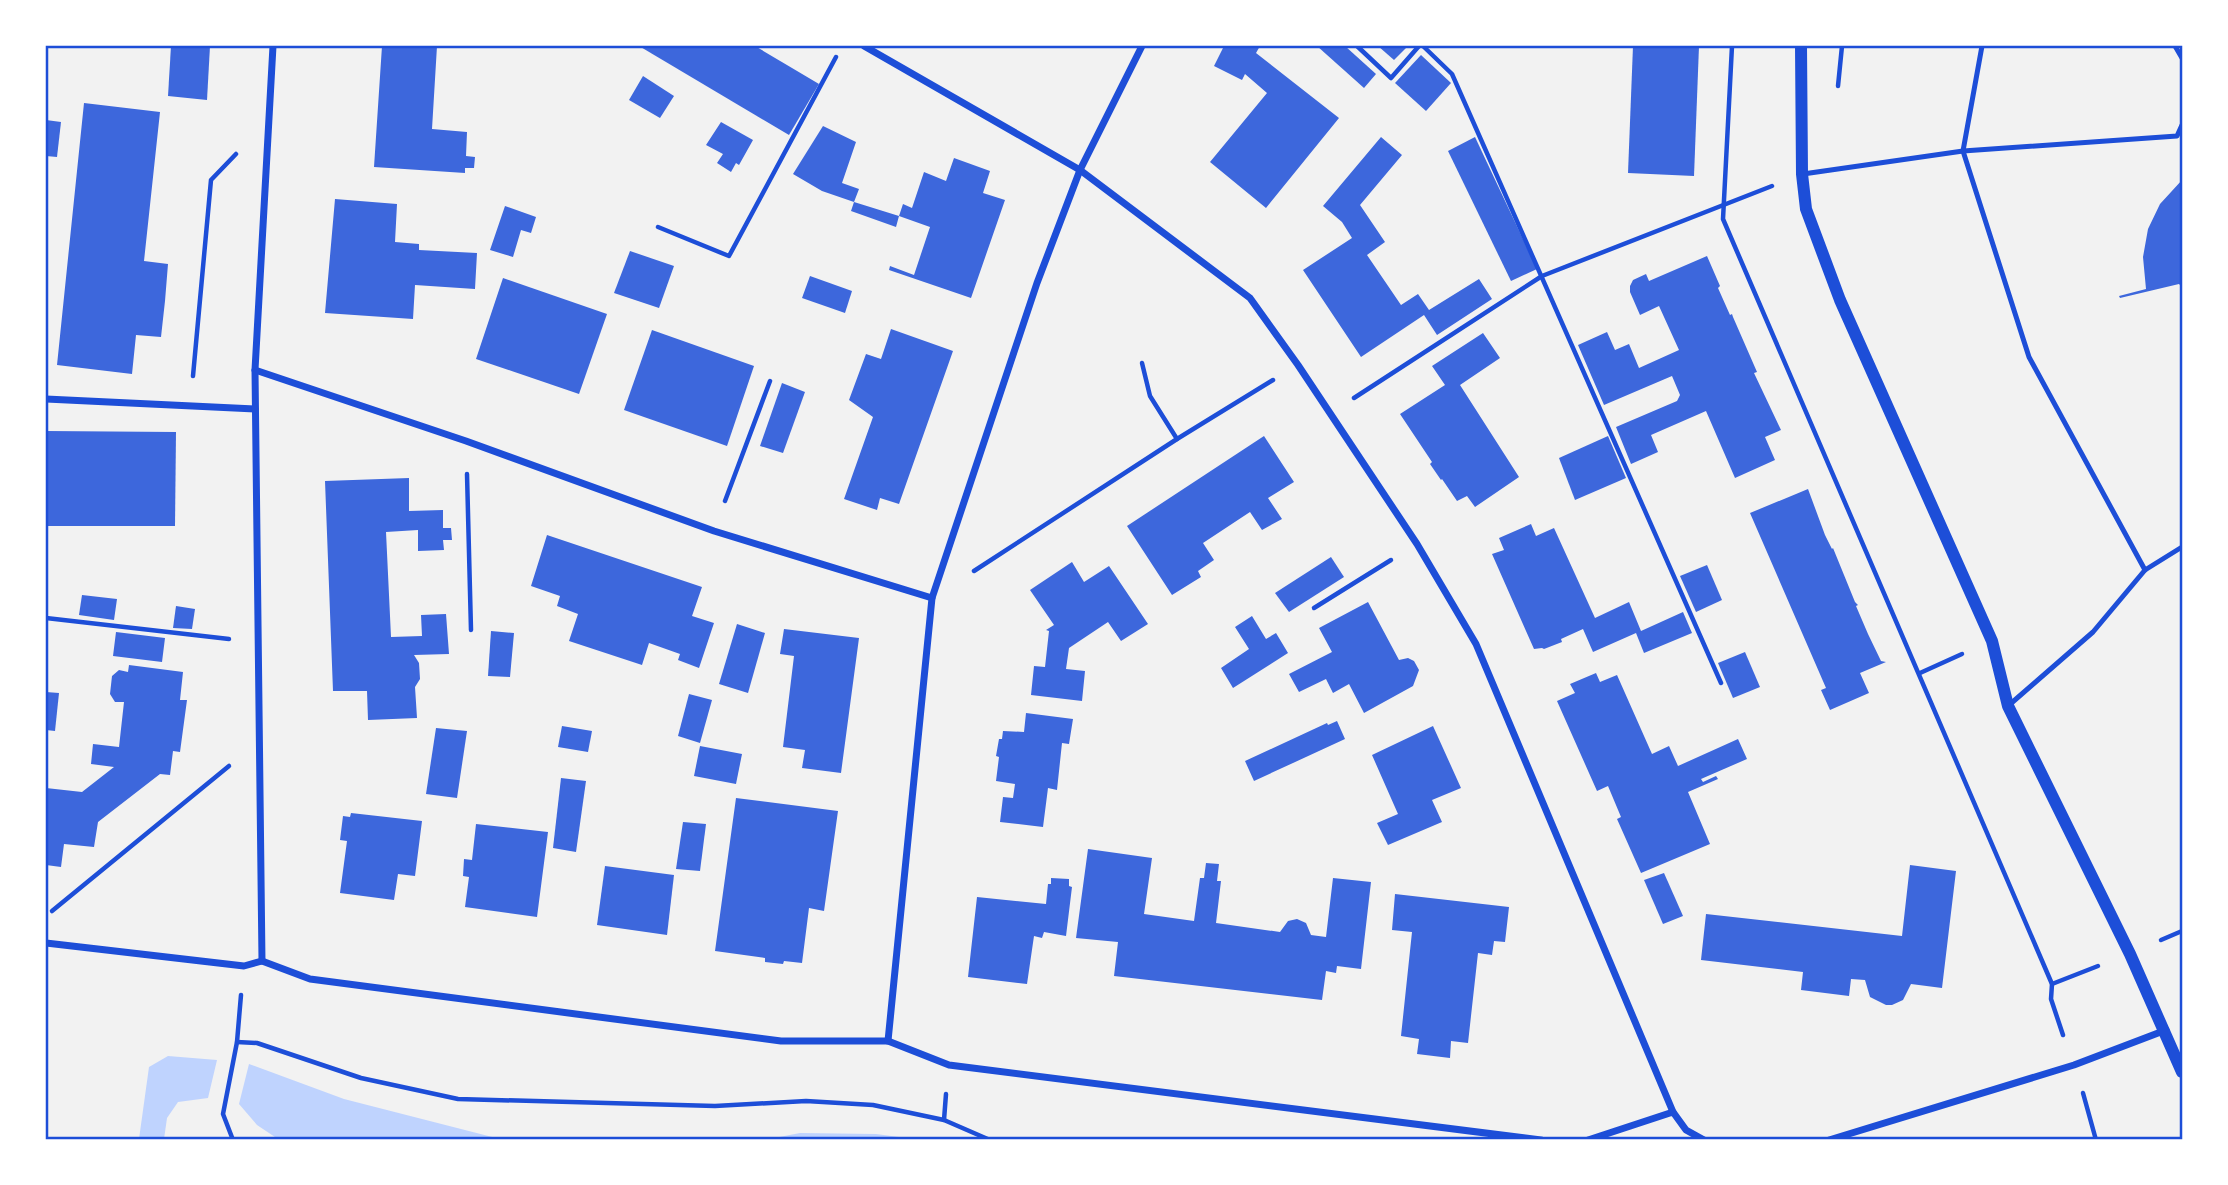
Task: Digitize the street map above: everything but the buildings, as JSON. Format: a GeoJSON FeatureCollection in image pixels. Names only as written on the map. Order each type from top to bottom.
{"type":"FeatureCollection","features":[{"type":"Feature","properties":{"kind":"street"},"geometry":{"type":"LineString","coordinates":[[262,961],[255,370],[273,46]]}},
{"type":"Feature","properties":{"kind":"street"},"geometry":{"type":"LineString","coordinates":[[864,46],[1080,170],[1250,298],[1417,544],[1476,644],[1673,1112],[1686,1130],[1704,1139]]}},
{"type":"Feature","properties":{"kind":"street"},"geometry":{"type":"LineString","coordinates":[[888,1041],[932,598],[1037,283],[1080,170],[1142,46]]}},
{"type":"Feature","properties":{"kind":"street"},"geometry":{"type":"LineString","coordinates":[[1801,46],[1802,174],[1806,209],[1840,300],[1992,641],[2008,706],[2166,1030],[2182,1072]]}},
{"type":"Feature","properties":{"kind":"street"},"geometry":{"type":"LineString","coordinates":[[255,370],[466,441],[714,531],[932,598]]}},
{"type":"Feature","properties":{"kind":"street"},"geometry":{"type":"LineString","coordinates":[[46,399],[255,409]]}},
{"type":"Feature","properties":{"kind":"street"},"geometry":{"type":"LineString","coordinates":[[46,943],[244,966],[262,961],[310,979],[768,1040],[888,1041],[949,1065],[1541,1139]]}},
{"type":"Feature","properties":{"kind":"street"},"geometry":{"type":"LineString","coordinates":[[1829,1139],[2074,1065],[2166,1030]]}},
{"type":"Feature","properties":{"kind":"street"},"geometry":{"type":"LineString","coordinates":[[1588,1139],[1673,1112]]}},
{"type":"Feature","properties":{"kind":"lane"},"geometry":{"type":"LineString","coordinates":[[1982,46],[1963,151],[2029,357],[2144,570]]}},
{"type":"Feature","properties":{"kind":"lane"},"geometry":{"type":"LineString","coordinates":[[2175,46],[2182,58]]}},
{"type":"Feature","properties":{"kind":"lane"},"geometry":{"type":"LineString","coordinates":[[1802,174],[1963,151],[2178,136],[2182,125]]}},
{"type":"Feature","properties":{"kind":"lane"},"geometry":{"type":"LineString","coordinates":[[2008,706],[2093,632],[2144,570],[2182,547]]}},
{"type":"Feature","properties":{"kind":"path"},"geometry":{"type":"LineString","coordinates":[[658,227],[729,257],[843,46]]}},
{"type":"Feature","properties":{"kind":"path"},"geometry":{"type":"LineString","coordinates":[[1357,46],[1391,78],[1421,46],[1452,74],[1721,683]]}},
{"type":"Feature","properties":{"kind":"path"},"geometry":{"type":"LineString","coordinates":[[1731,46],[1723,219],[2052,984],[2051,999],[2096,1139]]}},
{"type":"Feature","properties":{"kind":"path"},"geometry":{"type":"LineString","coordinates":[[190,405],[211,180],[269,122]]}},
{"type":"Feature","properties":{"kind":"path"},"geometry":{"type":"LineString","coordinates":[[1330,413],[1542,276],[1802,174]]}},
{"type":"Feature","properties":{"kind":"path"},"geometry":{"type":"LineString","coordinates":[[1142,363],[1150,396],[1177,439]]}},
{"type":"Feature","properties":{"kind":"path"},"geometry":{"type":"LineString","coordinates":[[932,598],[1177,439],[1298,365]]}},
{"type":"Feature","properties":{"kind":"path"},"geometry":{"type":"LineString","coordinates":[[714,531],[769,381]]}},
{"type":"Feature","properties":{"kind":"path"},"geometry":{"type":"LineString","coordinates":[[466,441],[471,630]]}},
{"type":"Feature","properties":{"kind":"path"},"geometry":{"type":"LineString","coordinates":[[1314,608],[1417,544]]}},
{"type":"Feature","properties":{"kind":"path"},"geometry":{"type":"LineString","coordinates":[[46,618],[259,643]]}},
{"type":"Feature","properties":{"kind":"path"},"geometry":{"type":"LineString","coordinates":[[1920,673],[1992,641]]}},
{"type":"Feature","properties":{"kind":"path"},"geometry":{"type":"LineString","coordinates":[[46,916],[260,741]]}},
{"type":"Feature","properties":{"kind":"path"},"geometry":{"type":"LineString","coordinates":[[233,1139],[223,1114],[237,1042],[244,966]]}},
{"type":"Feature","properties":{"kind":"path"},"geometry":{"type":"LineString","coordinates":[[237,1042],[257,1043],[361,1078],[458,1099],[679,1106],[806,1101],[873,1105],[944,1120],[990,1139]]}},
{"type":"Feature","properties":{"kind":"water"},"geometry":{"type":"Polygon","coordinates":[[[168,1056],[217,1060],[208,1098],[178,1102],[167,1118],[164,1139],[139,1139],[149,1067],[168,1056]]]}},
{"type":"Feature","properties":{"kind":"water"},"geometry":{"type":"Polygon","coordinates":[[[249,1064],[344,1099],[500,1139],[278,1139],[257,1125],[239,1104],[249,1064]]]}},
{"type":"Feature","properties":{"kind":"water"},"geometry":{"type":"Polygon","coordinates":[[[800,1133],[876,1134],[914,1139],[769,1139],[800,1133]]]}}]}
